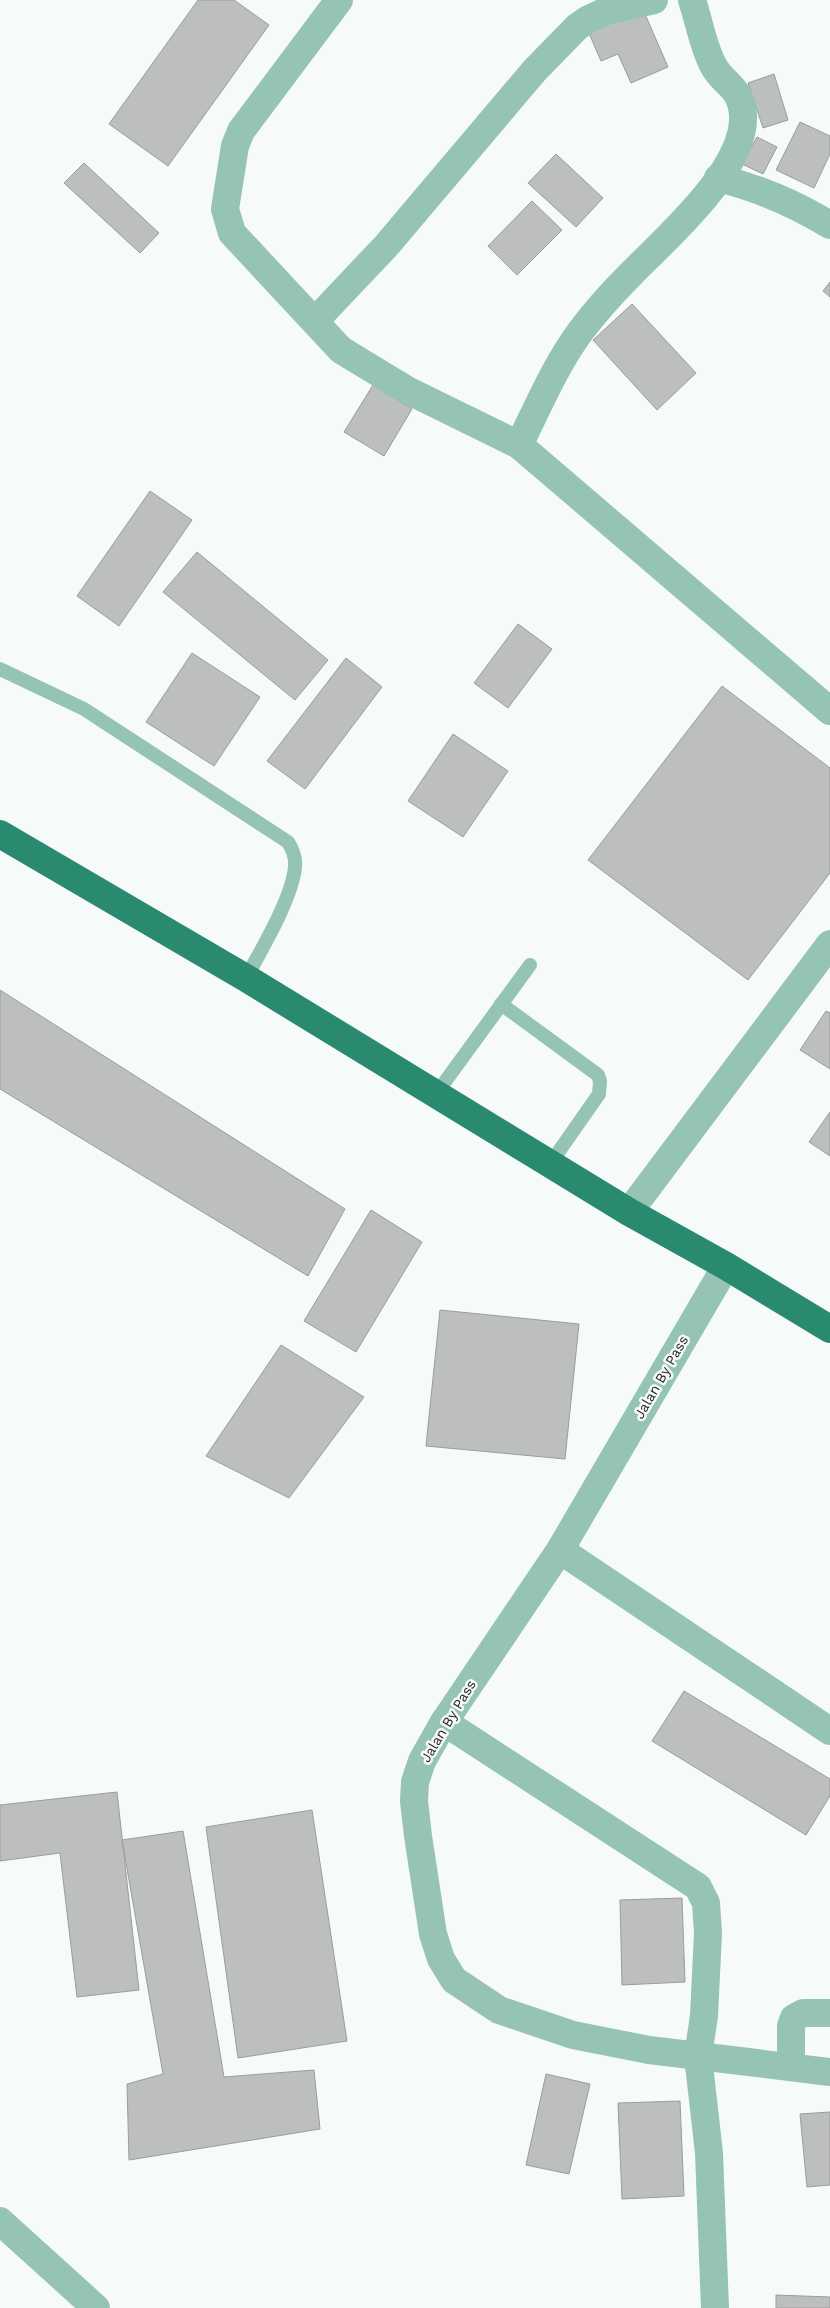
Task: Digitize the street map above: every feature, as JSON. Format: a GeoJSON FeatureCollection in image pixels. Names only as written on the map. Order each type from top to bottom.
{"type":"FeatureCollection","features":[{"type":"Feature","properties":{"kind":"highway"},"geometry":{"type":"LineString","coordinates":[[0,834],[246,978],[629,1212],[726,1266],[830,1329]]}},
{"type":"Feature","properties":{"kind":"street"},"geometry":{"type":"LineString","coordinates":[[339,0],[241,131],[235,146],[225,209],[232,234],[316,321],[341,350],[407,390],[519,445],[830,711]]}},
{"type":"Feature","properties":{"kind":"street"},"geometry":{"type":"LineString","coordinates":[[316,321],[386,246],[535,70],[577,27],[606,11],[654,0]]}},
{"type":"Feature","properties":{"kind":"street"},"geometry":{"type":"LineString","coordinates":[[519,445],[564,358],[580,333],[629,276],[684,223],[718,178],[740,139],[742,108],[734,88],[712,63],[692,0]]}},
{"type":"Feature","properties":{"kind":"street"},"geometry":{"type":"LineString","coordinates":[[718,178],[751,186],[784,199],[830,224]]}},
{"type":"Feature","properties":{"kind":"street"},"geometry":{"type":"LineString","coordinates":[[629,1212],[830,944]]}},
{"type":"Feature","properties":{"kind":"street","name":"Jalan By Pass"},"geometry":{"type":"LineString","coordinates":[[726,1266],[560,1550],[444,1722],[422,1761],[416,1782],[414,1801],[433,1934],[441,1959],[450,1975],[467,1990],[499,2010],[564,2032],[649,2050],[830,2072]]}},
{"type":"Feature","properties":{"kind":"street"},"geometry":{"type":"LineString","coordinates":[[560,1550],[830,1731]]}},
{"type":"Feature","properties":{"kind":"street"},"geometry":{"type":"LineString","coordinates":[[444,1722],[698,1887],[706,1903],[708,1933],[704,2016],[698,2056],[709,2153],[714,2308]]}},
{"type":"Feature","properties":{"kind":"street"},"geometry":{"type":"LineString","coordinates":[[791,2066],[791,2026],[794,2018],[803,2013],[830,2013]]}},
{"type":"Feature","properties":{"kind":"street"},"geometry":{"type":"LineString","coordinates":[[0,2221],[96,2308]]}},
{"type":"Feature","properties":{"kind":"lane"},"geometry":{"type":"LineString","coordinates":[[0,669],[84,709],[288,842],[293,850],[296,861],[290,885],[273,927],[246,978]]}},
{"type":"Feature","properties":{"kind":"lane"},"geometry":{"type":"LineString","coordinates":[[436,1094],[530,965]]}},
{"type":"Feature","properties":{"kind":"lane"},"geometry":{"type":"LineString","coordinates":[[501,1004],[598,1075],[600,1081],[599,1094],[550,1164]]}},
{"type":"Feature","properties":{"kind":"building"},"geometry":{"type":"Polygon","coordinates":[[[198,0],[234,0],[269,25],[168,166],[109,124],[198,0]]]}},
{"type":"Feature","properties":{"kind":"building"},"geometry":{"type":"Polygon","coordinates":[[[642,7],[668,67],[631,83],[618,54],[601,61],[588,31],[642,7]]]}},
{"type":"Feature","properties":{"kind":"building"},"geometry":{"type":"Polygon","coordinates":[[[774,74],[788,120],[763,128],[748,83],[774,74]]]}},
{"type":"Feature","properties":{"kind":"building"},"geometry":{"type":"Polygon","coordinates":[[[800,122],[830,136],[830,154],[814,188],[776,170],[800,122]]]}},
{"type":"Feature","properties":{"kind":"building"},"geometry":{"type":"Polygon","coordinates":[[[757,137],[777,147],[763,174],[742,164],[757,137]]]}},
{"type":"Feature","properties":{"kind":"building"},"geometry":{"type":"Polygon","coordinates":[[[556,154],[603,198],[576,227],[528,183],[556,154]]]}},
{"type":"Feature","properties":{"kind":"building"},"geometry":{"type":"Polygon","coordinates":[[[84,163],[159,233],[140,253],[64,183],[84,163]]]}},
{"type":"Feature","properties":{"kind":"building"},"geometry":{"type":"Polygon","coordinates":[[[532,201],[562,230],[517,275],[488,246],[532,201]]]}},
{"type":"Feature","properties":{"kind":"building"},"geometry":{"type":"Polygon","coordinates":[[[830,282],[830,297],[823,291],[830,282]]]}},
{"type":"Feature","properties":{"kind":"building"},"geometry":{"type":"Polygon","coordinates":[[[632,304],[696,373],[657,410],[593,340],[632,304]]]}},
{"type":"Feature","properties":{"kind":"building"},"geometry":{"type":"Polygon","coordinates":[[[373,385],[412,409],[384,456],[344,432],[373,385]]]}},
{"type":"Feature","properties":{"kind":"building"},"geometry":{"type":"Polygon","coordinates":[[[150,491],[192,520],[119,626],[77,596],[150,491]]]}},
{"type":"Feature","properties":{"kind":"building"},"geometry":{"type":"Polygon","coordinates":[[[197,552],[328,660],[295,700],[163,592],[197,552]]]}},
{"type":"Feature","properties":{"kind":"building"},"geometry":{"type":"Polygon","coordinates":[[[518,624],[552,649],[508,708],[474,683],[518,624]]]}},
{"type":"Feature","properties":{"kind":"building"},"geometry":{"type":"Polygon","coordinates":[[[192,653],[260,697],[214,766],[146,722],[192,653]]]}},
{"type":"Feature","properties":{"kind":"building"},"geometry":{"type":"Polygon","coordinates":[[[346,658],[382,687],[305,789],[267,761],[346,658]]]}},
{"type":"Feature","properties":{"kind":"building"},"geometry":{"type":"Polygon","coordinates":[[[722,686],[830,768],[830,873],[748,980],[588,860],[722,686]]]}},
{"type":"Feature","properties":{"kind":"building"},"geometry":{"type":"Polygon","coordinates":[[[453,734],[508,771],[463,837],[408,801],[453,734]]]}},
{"type":"Feature","properties":{"kind":"building"},"geometry":{"type":"Polygon","coordinates":[[[0,990],[345,1209],[308,1276],[0,1089],[0,990]]]}},
{"type":"Feature","properties":{"kind":"building"},"geometry":{"type":"Polygon","coordinates":[[[826,1011],[830,1013],[830,1069],[800,1050],[826,1011]]]}},
{"type":"Feature","properties":{"kind":"building"},"geometry":{"type":"Polygon","coordinates":[[[830,1112],[830,1156],[809,1142],[830,1112]]]}},
{"type":"Feature","properties":{"kind":"building"},"geometry":{"type":"Polygon","coordinates":[[[371,1210],[422,1242],[356,1352],[304,1321],[371,1210]]]}},
{"type":"Feature","properties":{"kind":"building"},"geometry":{"type":"Polygon","coordinates":[[[440,1310],[579,1324],[565,1459],[426,1446],[440,1310]]]}},
{"type":"Feature","properties":{"kind":"building"},"geometry":{"type":"Polygon","coordinates":[[[281,1345],[364,1397],[289,1498],[206,1456],[281,1345]]]}},
{"type":"Feature","properties":{"kind":"building"},"geometry":{"type":"Polygon","coordinates":[[[684,1691],[830,1779],[830,1796],[806,1835],[652,1741],[684,1691]]]}},
{"type":"Feature","properties":{"kind":"building"},"geometry":{"type":"Polygon","coordinates":[[[117,1792],[139,1990],[77,1997],[60,1853],[0,1861],[0,1805],[117,1792]]]}},
{"type":"Feature","properties":{"kind":"building"},"geometry":{"type":"Polygon","coordinates":[[[312,1810],[347,2041],[238,2058],[206,1827],[312,1810]]]}},
{"type":"Feature","properties":{"kind":"building"},"geometry":{"type":"Polygon","coordinates":[[[183,1831],[224,2077],[314,2070],[320,2129],[129,2160],[127,2084],[163,2074],[122,1840],[183,1831]]]}},
{"type":"Feature","properties":{"kind":"building"},"geometry":{"type":"Polygon","coordinates":[[[682,1898],[685,1982],[622,1985],[620,1900],[682,1898]]]}},
{"type":"Feature","properties":{"kind":"building"},"geometry":{"type":"Polygon","coordinates":[[[546,2074],[590,2084],[569,2174],[526,2165],[546,2074]]]}},
{"type":"Feature","properties":{"kind":"building"},"geometry":{"type":"Polygon","coordinates":[[[680,2101],[684,2196],[622,2199],[618,2103],[680,2101]]]}},
{"type":"Feature","properties":{"kind":"building"},"geometry":{"type":"Polygon","coordinates":[[[830,2112],[830,2185],[807,2187],[800,2114],[830,2112]]]}},
{"type":"Feature","properties":{"kind":"building"},"geometry":{"type":"Polygon","coordinates":[[[776,2295],[830,2297],[830,2308],[776,2308],[776,2295]]]}}]}
